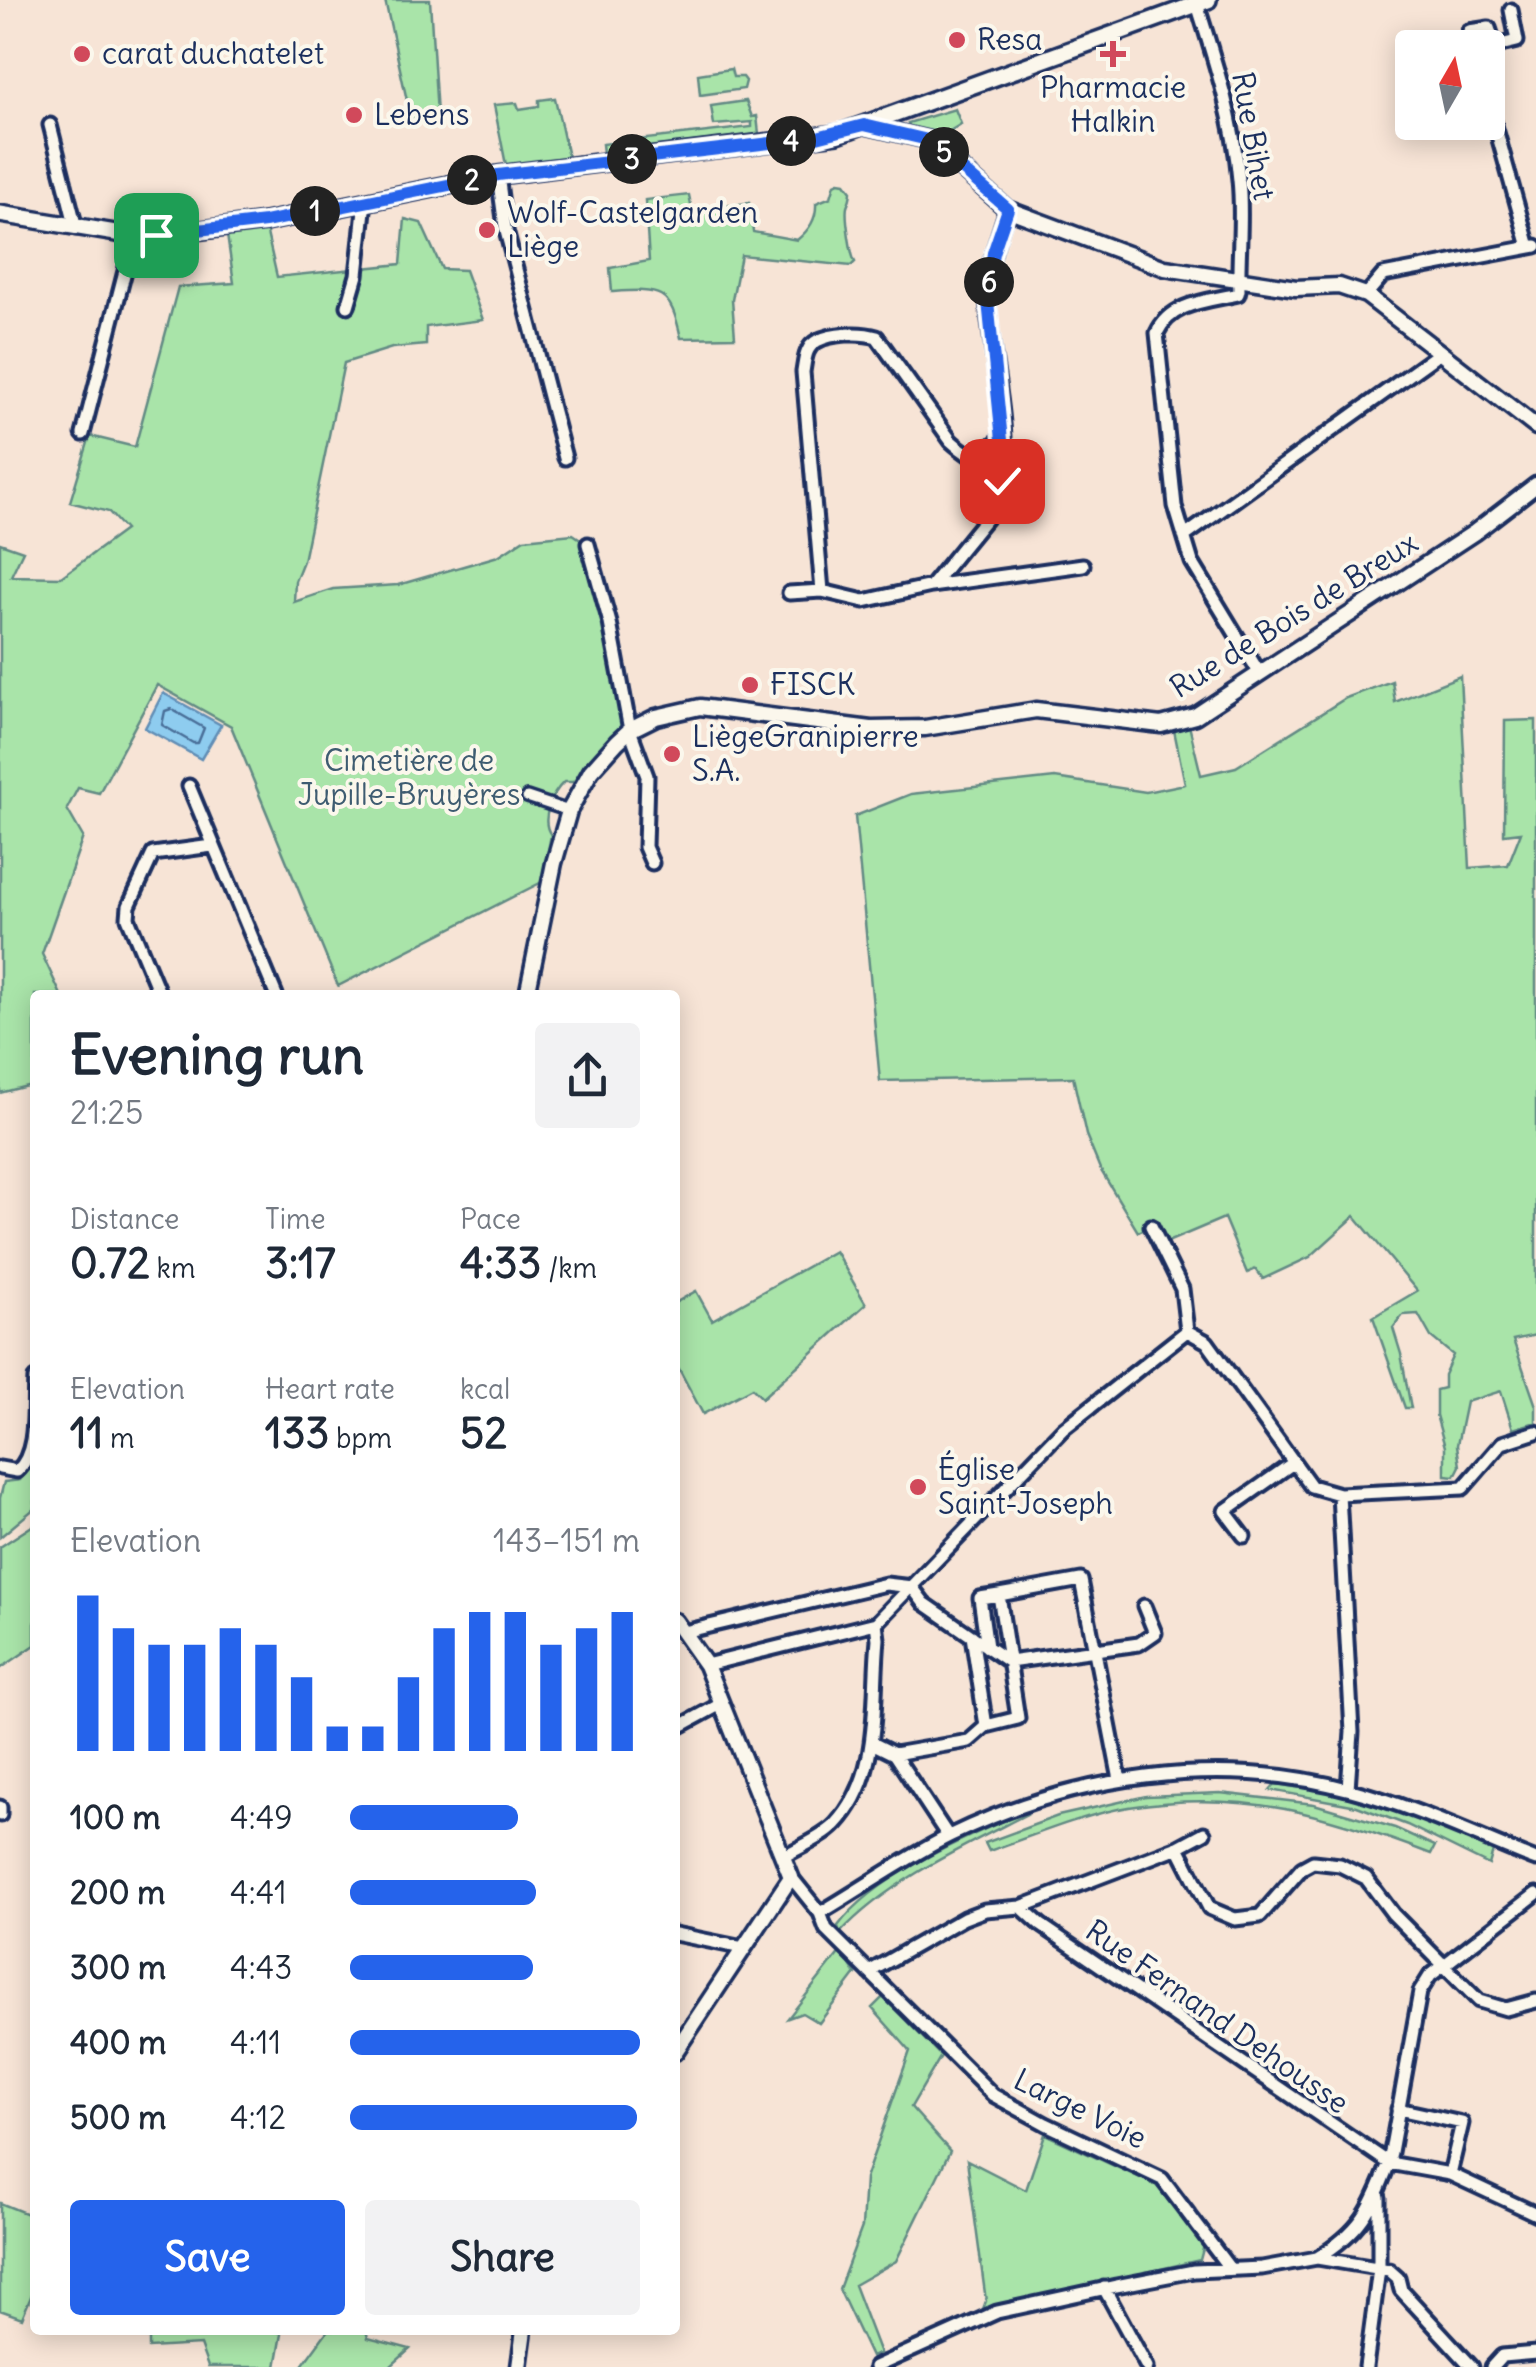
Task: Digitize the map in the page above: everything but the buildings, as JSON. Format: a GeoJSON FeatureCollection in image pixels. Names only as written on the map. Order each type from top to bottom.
{"type":"FeatureCollection","features":[{"type":"Feature","properties":{"kind":"main road"},"geometry":{"type":"LineString","coordinates":[[0,214],[134,236],[179,233],[265,222],[498,175],[813,138],[864,125],[1202,2]]}},
{"type":"Feature","properties":{"kind":"street","name":"Rue Bihet"},"geometry":{"type":"LineString","coordinates":[[1202,2],[1239,176],[1242,222],[1238,280]]}},
{"type":"Feature","properties":{"kind":"street"},"geometry":{"type":"LineString","coordinates":[[1505,44],[1517,41],[1511,10]]}},
{"type":"Feature","properties":{"kind":"street"},"geometry":{"type":"LineString","coordinates":[[50,124],[76,228]]}},
{"type":"Feature","properties":{"kind":"street"},"geometry":{"type":"LineString","coordinates":[[864,125],[928,140],[1008,209],[1164,268],[1296,288],[1338,286],[1366,295],[1536,426]]}},
{"type":"Feature","properties":{"kind":"street"},"geometry":{"type":"LineString","coordinates":[[1366,295],[1382,275],[1532,247],[1500,140]]}},
{"type":"Feature","properties":{"kind":"street"},"geometry":{"type":"LineString","coordinates":[[498,175],[505,227],[565,458]]}},
{"type":"Feature","properties":{"kind":"street"},"geometry":{"type":"LineString","coordinates":[[348,306],[357,275],[364,201]]}},
{"type":"Feature","properties":{"kind":"street"},"geometry":{"type":"LineString","coordinates":[[931,586],[994,510],[1002,481],[1002,438],[987,291],[993,253],[1008,209]]}},
{"type":"Feature","properties":{"kind":"street"},"geometry":{"type":"LineString","coordinates":[[83,434],[134,236]]}},
{"type":"Feature","properties":{"kind":"street"},"geometry":{"type":"LineString","coordinates":[[1238,280],[1238,294],[1186,306],[1163,320],[1157,332],[1175,506],[1184,536],[1192,562],[1260,674]]}},
{"type":"Feature","properties":{"kind":"street"},"geometry":{"type":"LineString","coordinates":[[822,591],[803,372],[806,352],[817,341],[862,333],[877,337],[951,441],[1002,481]]}},
{"type":"Feature","properties":{"kind":"street"},"geometry":{"type":"LineString","coordinates":[[1184,536],[1441,352]]}},
{"type":"Feature","properties":{"kind":"street"},"geometry":{"type":"LineString","coordinates":[[976,458],[1002,438]]}},
{"type":"Feature","properties":{"kind":"street","name":"Rue de Bois de Breux"},"geometry":{"type":"LineString","coordinates":[[528,990],[554,863],[569,812],[591,771],[630,730],[656,717],[700,707],[872,729],[925,728],[1036,710],[1161,726],[1195,716],[1476,532],[1536,485]]}},
{"type":"Feature","properties":{"kind":"street"},"geometry":{"type":"LineString","coordinates":[[588,544],[610,623],[630,730],[647,776],[645,848],[652,863]]}},
{"type":"Feature","properties":{"kind":"street"},"geometry":{"type":"LineString","coordinates":[[962,551],[962,573],[971,581]]}},
{"type":"Feature","properties":{"kind":"street"},"geometry":{"type":"LineString","coordinates":[[789,593],[822,591],[864,601],[931,586],[1082,565]]}},
{"type":"Feature","properties":{"kind":"street"},"geometry":{"type":"LineString","coordinates":[[189,786],[274,990]]}},
{"type":"Feature","properties":{"kind":"street"},"geometry":{"type":"LineString","coordinates":[[527,797],[569,812]]}},
{"type":"Feature","properties":{"kind":"street"},"geometry":{"type":"LineString","coordinates":[[158,990],[128,918],[128,906],[153,854],[212,846]]}},
{"type":"Feature","properties":{"kind":"street"},"geometry":{"type":"LineString","coordinates":[[1152,1226],[1182,1290],[1186,1331]]}},
{"type":"Feature","properties":{"kind":"street"},"geometry":{"type":"LineString","coordinates":[[1186,1331],[1207,1342],[1312,1486],[1339,1494],[1463,1488],[1502,1443],[1536,1432]]}},
{"type":"Feature","properties":{"kind":"street"},"geometry":{"type":"LineString","coordinates":[[706,1665],[876,1623],[1063,1428],[1186,1331]]}},
{"type":"Feature","properties":{"kind":"street"},"geometry":{"type":"LineString","coordinates":[[0,1468],[17,1471],[24,1464],[30,1445]]}},
{"type":"Feature","properties":{"kind":"street"},"geometry":{"type":"LineString","coordinates":[[1244,1536],[1226,1511],[1292,1463]]}},
{"type":"Feature","properties":{"kind":"street"},"geometry":{"type":"LineString","coordinates":[[1339,1494],[1352,1732],[1348,1789]]}},
{"type":"Feature","properties":{"kind":"street"},"geometry":{"type":"LineString","coordinates":[[987,1647],[980,1598],[1080,1580],[1120,1780]]}},
{"type":"Feature","properties":{"kind":"street"},"geometry":{"type":"LineString","coordinates":[[680,1626],[886,1584],[912,1587],[924,1602],[1009,1662],[1139,1644],[1155,1633],[1144,1606]]}},
{"type":"Feature","properties":{"kind":"street"},"geometry":{"type":"LineString","coordinates":[[894,1754],[969,1741],[986,1726],[1018,1718],[999,1595]]}},
{"type":"Feature","properties":{"kind":"street"},"geometry":{"type":"LineString","coordinates":[[783,1857],[834,1827],[860,1793],[872,1743],[876,1623]]}},
{"type":"Feature","properties":{"kind":"street"},"geometry":{"type":"LineString","coordinates":[[680,1627],[706,1665],[791,1877],[680,2044]]}},
{"type":"Feature","properties":{"kind":"street"},"geometry":{"type":"LineString","coordinates":[[972,1636],[986,1726]]}},
{"type":"Feature","properties":{"kind":"street"},"geometry":{"type":"LineString","coordinates":[[680,1726],[721,1704]]}},
{"type":"Feature","properties":{"kind":"street"},"geometry":{"type":"LineString","coordinates":[[872,1743],[894,1754],[948,1836]]}},
{"type":"Feature","properties":{"kind":"street"},"geometry":{"type":"LineString","coordinates":[[820,1914],[948,1836],[1016,1807],[1120,1780],[1233,1774],[1348,1789],[1399,1805],[1536,1860]]}},
{"type":"Feature","properties":{"kind":"street"},"geometry":{"type":"LineString","coordinates":[[0,1807],[0,1815]]}},
{"type":"Feature","properties":{"kind":"street"},"geometry":{"type":"LineString","coordinates":[[869,1972],[964,1918],[985,1910],[1021,1907],[1204,1833]]}},
{"type":"Feature","properties":{"kind":"street"},"geometry":{"type":"LineString","coordinates":[[1178,1846],[1209,1908],[1235,1919],[1260,1916],[1302,1868],[1312,1862],[1356,1871],[1479,2001],[1506,2009],[1536,2001]]}},
{"type":"Feature","properties":{"kind":"street","name":"Large Voie"},"geometry":{"type":"LineString","coordinates":[[791,1877],[820,1914],[826,1929],[993,2095],[1162,2178],[1230,2269]]}},
{"type":"Feature","properties":{"kind":"street"},"geometry":{"type":"LineString","coordinates":[[875,2367],[997,2312],[1194,2271],[1262,2268],[1317,2258],[1337,2246],[1363,2222],[1389,2163],[1420,1992],[1430,1976],[1536,1894]]}},
{"type":"Feature","properties":{"kind":"street","name":"Rue Fernand Dehousse"},"geometry":{"type":"LineString","coordinates":[[1021,1907],[1056,1936],[1389,2163]]}},
{"type":"Feature","properties":{"kind":"street"},"geometry":{"type":"LineString","coordinates":[[680,1935],[742,1948]]}},
{"type":"Feature","properties":{"kind":"street"},"geometry":{"type":"LineString","coordinates":[[1398,2110],[1462,2123],[1450,2174]]}},
{"type":"Feature","properties":{"kind":"street"},"geometry":{"type":"LineString","coordinates":[[1389,2163],[1450,2174],[1536,2214]]}},
{"type":"Feature","properties":{"kind":"street"},"geometry":{"type":"LineString","coordinates":[[1366,2367],[1379,2270],[1380,2188]]}},
{"type":"Feature","properties":{"kind":"street"},"geometry":{"type":"LineString","coordinates":[[1317,2258],[1390,2270],[1398,2278],[1401,2290],[1472,2367]]}},
{"type":"Feature","properties":{"kind":"street"},"geometry":{"type":"LineString","coordinates":[[1104,2288],[1146,2367]]}},
{"type":"Feature","properties":{"kind":"street"},"geometry":{"type":"LineString","coordinates":[[519,2367],[523,2335]]}},
{"type":"Feature","properties":{"kind":"street"},"geometry":{"type":"LineString","coordinates":[[1492,2367],[1502,2356],[1536,2353]]}},
{"type":"Feature","properties":{"kind":"green space"},"geometry":{"type":"Polygon","coordinates":[[[385,0],[430,0],[437,115],[411,119],[385,0]]]}},
{"type":"Feature","properties":{"kind":"green space"},"geometry":{"type":"Polygon","coordinates":[[[731,69],[733,77],[746,81],[744,89],[700,95],[698,74],[731,69]]]}},
{"type":"Feature","properties":{"kind":"green space"},"geometry":{"type":"Polygon","coordinates":[[[555,98],[568,157],[506,165],[494,105],[517,103],[519,109],[555,98]]]}},
{"type":"Feature","properties":{"kind":"green space"},"geometry":{"type":"Polygon","coordinates":[[[746,101],[752,117],[757,116],[759,134],[603,153],[602,144],[752,127],[752,122],[714,125],[711,106],[746,101]]]}},
{"type":"Feature","properties":{"kind":"green space"},"geometry":{"type":"Polygon","coordinates":[[[955,109],[961,124],[945,134],[910,127],[908,123],[955,109]]]}},
{"type":"Feature","properties":{"kind":"green space"},"geometry":{"type":"Polygon","coordinates":[[[839,182],[851,191],[847,218],[855,262],[851,266],[741,255],[732,300],[735,337],[681,338],[672,309],[661,295],[612,292],[610,268],[649,261],[645,200],[689,195],[692,210],[749,203],[753,232],[797,240],[811,224],[816,203],[831,197],[839,182]]]}},
{"type":"Feature","properties":{"kind":"green space","name":"Cimetière de Jupille-Bruyères"},"geometry":{"type":"Polygon","coordinates":[[[405,219],[421,223],[442,269],[465,270],[483,320],[426,327],[426,345],[392,348],[344,363],[303,561],[295,581],[294,602],[333,589],[398,585],[498,556],[524,539],[573,534],[588,544],[625,717],[623,724],[573,782],[564,782],[551,800],[547,822],[551,835],[542,882],[338,986],[231,726],[157,685],[99,793],[78,788],[67,809],[83,837],[42,954],[59,990],[30,990],[30,1085],[0,1093],[0,543],[23,551],[11,576],[61,577],[125,530],[109,512],[70,502],[90,436],[135,447],[178,287],[234,283],[227,235],[266,229],[277,277],[401,264],[405,219]]]}},
{"type":"Feature","properties":{"kind":"green space"},"geometry":{"type":"Polygon","coordinates":[[[1460,676],[1470,868],[1508,865],[1521,832],[1504,834],[1505,721],[1536,720],[1536,1335],[1513,1340],[1536,1406],[1536,1422],[1513,1429],[1501,1391],[1466,1402],[1457,1445],[1460,1466],[1455,1476],[1445,1475],[1445,1447],[1436,1415],[1436,1390],[1444,1388],[1444,1375],[1453,1355],[1431,1337],[1418,1314],[1403,1315],[1393,1328],[1411,1408],[1405,1408],[1373,1317],[1417,1291],[1355,1216],[1310,1257],[1263,1279],[1256,1269],[1247,1273],[1224,1218],[1165,1243],[1158,1224],[1138,1232],[1100,1169],[1086,1135],[1073,1077],[880,1081],[855,816],[911,794],[1055,778],[1146,792],[1185,784],[1174,730],[1189,725],[1201,775],[1236,767],[1346,698],[1392,681],[1395,702],[1460,676]]]}},
{"type":"Feature","properties":{"kind":"green space"},"geometry":{"type":"Polygon","coordinates":[[[835,1251],[866,1304],[762,1398],[752,1388],[703,1414],[680,1371],[680,1300],[696,1291],[712,1320],[835,1251]]]}},
{"type":"Feature","properties":{"kind":"green space"},"geometry":{"type":"Polygon","coordinates":[[[30,1467],[30,1512],[0,1537],[4,1482],[20,1480],[30,1467]]]}},
{"type":"Feature","properties":{"kind":"green space"},"geometry":{"type":"Polygon","coordinates":[[[30,1527],[30,1648],[0,1669],[0,1547],[30,1527]]]}},
{"type":"Feature","properties":{"kind":"green space"},"geometry":{"type":"Polygon","coordinates":[[[1275,1784],[1355,1796],[1444,1828],[1493,1851],[1489,1865],[1407,1825],[1357,1806],[1270,1790],[1275,1784]]]}},
{"type":"Feature","properties":{"kind":"green space"},"geometry":{"type":"Polygon","coordinates":[[[1220,1793],[1314,1804],[1395,1828],[1435,1846],[1431,1854],[1320,1817],[1247,1803],[1209,1801],[1129,1807],[1076,1820],[989,1851],[985,1843],[1058,1816],[1146,1796],[1220,1793]]]}},
{"type":"Feature","properties":{"kind":"green space"},"geometry":{"type":"Polygon","coordinates":[[[1026,1811],[1027,1814],[904,1881],[840,1933],[838,1926],[855,1907],[899,1874],[1026,1811]]]}},
{"type":"Feature","properties":{"kind":"green space"},"geometry":{"type":"Polygon","coordinates":[[[841,1951],[856,1974],[819,2023],[802,2013],[788,2018],[841,1951]]]}},
{"type":"Feature","properties":{"kind":"green space"},"geometry":{"type":"Polygon","coordinates":[[[883,1997],[941,2056],[911,2107],[950,2151],[896,2261],[854,2285],[880,2353],[871,2357],[839,2289],[862,2227],[865,2179],[910,2051],[872,2008],[883,1997]]]}},
{"type":"Feature","properties":{"kind":"green space"},"geometry":{"type":"Polygon","coordinates":[[[1045,2134],[1156,2185],[1204,2245],[1200,2260],[983,2309],[986,2301],[967,2160],[1026,2190],[1045,2134]]]}},
{"type":"Feature","properties":{"kind":"green space"},"geometry":{"type":"Polygon","coordinates":[[[0,2203],[30,2215],[30,2299],[22,2318],[0,2310],[0,2203]]]}},
{"type":"Feature","properties":{"kind":"green space"},"geometry":{"type":"Polygon","coordinates":[[[149,2335],[282,2335],[276,2367],[208,2367],[200,2345],[149,2348],[149,2335]]]}},
{"type":"Feature","properties":{"kind":"green space"},"geometry":{"type":"Polygon","coordinates":[[[324,2335],[367,2335],[410,2349],[390,2367],[301,2367],[324,2335]]]}},
{"type":"Feature","properties":{"kind":"water"},"geometry":{"type":"Polygon","coordinates":[[[163,693],[221,725],[201,759],[145,728],[163,693]]]}},
{"type":"Feature","properties":{"kind":"place","name":"Resa"},"geometry":{"type":"Point","coordinates":[957,40]}},
{"type":"Feature","properties":{"kind":"place","name":"carat duchatelet"},"geometry":{"type":"Point","coordinates":[82,54]}},
{"type":"Feature","properties":{"kind":"place","name":"Pharmacie Halkin"},"geometry":{"type":"Point","coordinates":[1113,54]}},
{"type":"Feature","properties":{"kind":"place","name":"Lebens"},"geometry":{"type":"Point","coordinates":[354,115]}},
{"type":"Feature","properties":{"kind":"place","name":"Wolf-Castelgarden Liège"},"geometry":{"type":"Point","coordinates":[487,230]}},
{"type":"Feature","properties":{"kind":"place","name":"FISCK"},"geometry":{"type":"Point","coordinates":[750,685]}},
{"type":"Feature","properties":{"kind":"place","name":"LiègeGranipierre S.A."},"geometry":{"type":"Point","coordinates":[672,754]}},
{"type":"Feature","properties":{"kind":"place","name":"Église Saint-Joseph"},"geometry":{"type":"Point","coordinates":[918,1487]}},
{"type":"Feature","properties":{"kind":"route"},"geometry":{"type":"LineString","coordinates":[[156,235],[265,222],[498,175],[813,138],[864,125],[928,140],[1008,209],[993,253],[987,291],[1004,460],[1002,481]]}}]}
